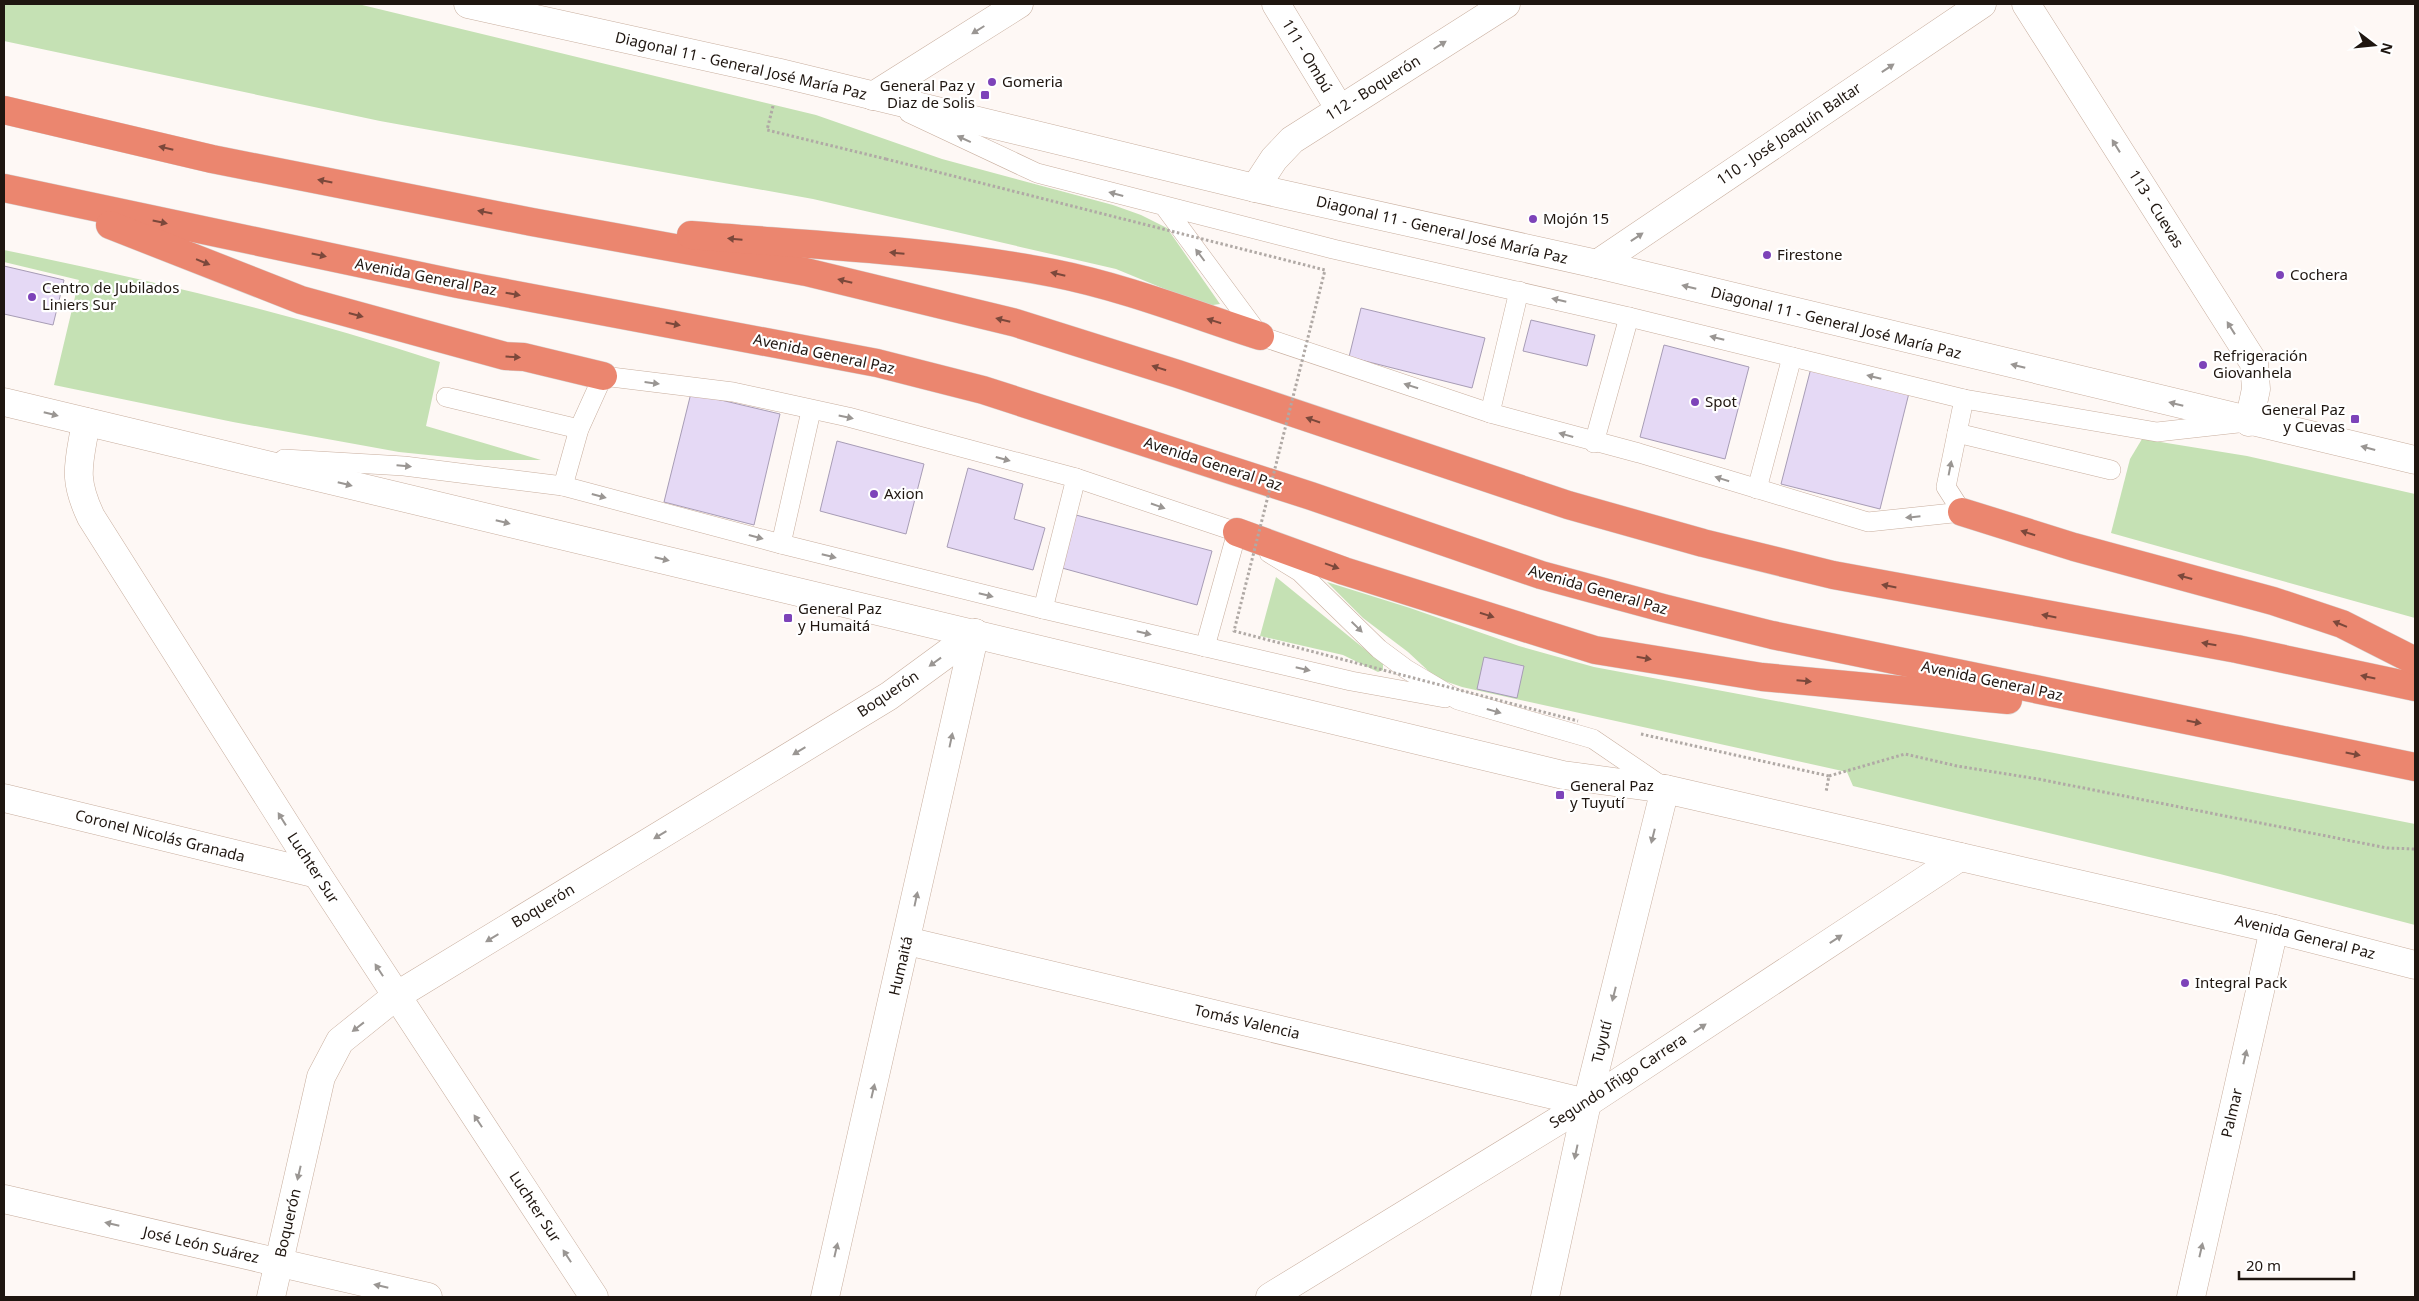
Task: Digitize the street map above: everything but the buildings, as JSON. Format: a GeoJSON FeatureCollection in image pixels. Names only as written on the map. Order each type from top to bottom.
{"type":"FeatureCollection","features":[{"type":"Feature","properties":{"kind":"highway"},"geometry":{"type":"LineString","coordinates":[[9,109],[212,159],[532,222],[806,272],[1016,323],[1178,374],[1559,502],[1712,546],[1833,575],[2237,649],[2415,688]]}},
{"type":"Feature","properties":{"kind":"highway","name":"Avenida General Paz"},"geometry":{"type":"LineString","coordinates":[[4,188],[44,198],[458,284],[877,363],[983,390],[1311,496],[1541,574],[1653,606],[1772,636],[2415,767]]}},
{"type":"Feature","properties":{"kind":"highway"},"geometry":{"type":"LineString","coordinates":[[44,198],[302,300],[505,356],[524,358],[604,376]]}},
{"type":"Feature","properties":{"kind":"highway"},"geometry":{"type":"LineString","coordinates":[[532,222],[968,259],[1054,273],[1117,289],[1260,336]]}},
{"type":"Feature","properties":{"kind":"highway"},"geometry":{"type":"LineString","coordinates":[[1962,512],[2074,548],[2273,601],[2342,624],[2415,661]]}},
{"type":"Feature","properties":{"kind":"highway"},"geometry":{"type":"LineString","coordinates":[[1237,532],[1344,571],[1595,650],[1762,677],[2146,713]]}},
{"type":"Feature","properties":{"kind":"street"},"geometry":{"type":"LineString","coordinates":[[872,96],[1019,4]]}},
{"type":"Feature","properties":{"kind":"street","name":"111 - Ombú"},"geometry":{"type":"LineString","coordinates":[[1276,4],[1339,108]]}},
{"type":"Feature","properties":{"kind":"street","name":"112 - Boquerón"},"geometry":{"type":"LineString","coordinates":[[1255,188],[1274,159],[1292,140],[1339,108],[1506,4]]}},
{"type":"Feature","properties":{"kind":"street","name":"110 - José Joaquín Baltar"},"geometry":{"type":"LineString","coordinates":[[1596,264],[1982,4]]}},
{"type":"Feature","properties":{"kind":"street","name":"113 - Cuevas"},"geometry":{"type":"LineString","coordinates":[[2026,4],[2254,363],[2256,389],[2249,422]]}},
{"type":"Feature","properties":{"kind":"street","name":"Diagonal 11 - General José María Paz"},"geometry":{"type":"LineString","coordinates":[[485,6],[780,73],[1255,188],[1596,264],[2249,422],[2349,443],[2415,460]]}},
{"type":"Feature","properties":{"kind":"street","name":"Avenida General Paz"},"geometry":{"type":"LineString","coordinates":[[4,402],[1563,775],[1665,788],[2274,929],[2415,964]]}},
{"type":"Feature","properties":{"kind":"street","name":"Luchter Sur"},"geometry":{"type":"LineString","coordinates":[[86,422],[77,472],[81,496],[92,518],[317,874],[594,1297]]}},
{"type":"Feature","properties":{"kind":"street","name":"Humaitá"},"geometry":{"type":"LineString","coordinates":[[826,1297],[975,633]]}},
{"type":"Feature","properties":{"kind":"street","name":"Boquerón"},"geometry":{"type":"LineString","coordinates":[[271,1297],[321,1078],[340,1041],[396,996],[889,696],[975,633]]}},
{"type":"Feature","properties":{"kind":"street","name":"Tuyutí"},"geometry":{"type":"LineString","coordinates":[[1545,1297],[1587,1103],[1665,788]]}},
{"type":"Feature","properties":{"kind":"street","name":"Coronel Nicolás Granada"},"geometry":{"type":"LineString","coordinates":[[4,798],[317,874]]}},
{"type":"Feature","properties":{"kind":"street","name":"Segundo Iñigo Carrera"},"geometry":{"type":"LineString","coordinates":[[1270,1297],[1587,1103],[1960,857]]}},
{"type":"Feature","properties":{"kind":"street","name":"Palmar"},"geometry":{"type":"LineString","coordinates":[[2191,1297],[2274,929]]}},
{"type":"Feature","properties":{"kind":"street","name":"Tomás Valencia"},"geometry":{"type":"LineString","coordinates":[[907,941],[1587,1103]]}},
{"type":"Feature","properties":{"kind":"street","name":"José León Suárez"},"geometry":{"type":"LineString","coordinates":[[4,1200],[428,1297]]}},
{"type":"Feature","properties":{"kind":"lane"},"geometry":{"type":"LineString","coordinates":[[872,96],[1037,173],[1334,249],[1519,291],[1964,399],[2157,432],[2249,422]]}},
{"type":"Feature","properties":{"kind":"lane"},"geometry":{"type":"LineString","coordinates":[[1164,206],[1260,336],[1490,413],[1639,453],[1868,522],[1962,512],[1946,487],[1964,399]]}},
{"type":"Feature","properties":{"kind":"lane"},"geometry":{"type":"LineString","coordinates":[[1490,413],[1519,291]]}},
{"type":"Feature","properties":{"kind":"lane"},"geometry":{"type":"LineString","coordinates":[[1594,442],[1628,317]]}},
{"type":"Feature","properties":{"kind":"lane"},"geometry":{"type":"LineString","coordinates":[[1757,489],[1792,357]]}},
{"type":"Feature","properties":{"kind":"lane"},"geometry":{"type":"LineString","coordinates":[[563,486],[579,429],[604,376],[734,392],[848,418],[1076,478],[1237,532],[1300,572],[1379,649],[1406,670],[1458,700]]}},
{"type":"Feature","properties":{"kind":"lane"},"geometry":{"type":"LineString","coordinates":[[446,397],[579,429]]}},
{"type":"Feature","properties":{"kind":"lane"},"geometry":{"type":"LineString","coordinates":[[781,544],[812,411]]}},
{"type":"Feature","properties":{"kind":"lane"},"geometry":{"type":"LineString","coordinates":[[1957,433],[2111,470]]}},
{"type":"Feature","properties":{"kind":"lane"},"geometry":{"type":"LineString","coordinates":[[233,457],[404,466],[563,486],[781,544],[1205,647],[1351,681],[1458,700],[1593,739],[1665,788]]}},
{"type":"Feature","properties":{"kind":"lane"},"geometry":{"type":"LineString","coordinates":[[1043,608],[1076,478]]}},
{"type":"Feature","properties":{"kind":"lane"},"geometry":{"type":"LineString","coordinates":[[1205,647],[1237,532]]}},
{"type":"Feature","properties":{"kind":"path"},"geometry":{"type":"LineString","coordinates":[[780,73],[767,130],[886,158],[1325,270],[1234,630],[1588,723]]}},
{"type":"Feature","properties":{"kind":"path"},"geometry":{"type":"LineString","coordinates":[[1636,733],[1829,776],[1905,754],[1957,766],[2038,779],[2387,848],[2415,849]]}},
{"type":"Feature","properties":{"kind":"path"},"geometry":{"type":"LineString","coordinates":[[1819,824],[1829,776]]}},
{"type":"Feature","properties":{"kind":"green space"},"geometry":{"type":"Polygon","coordinates":[[[4,4],[358,4],[816,115],[942,159],[1113,205],[1141,215],[1167,228],[1220,304],[1206,306],[1116,269],[813,199],[380,121],[4,41],[4,4]]]}},
{"type":"Feature","properties":{"kind":"green space"},"geometry":{"type":"Polygon","coordinates":[[[4,250],[114,274],[278,314],[440,362],[426,426],[541,460],[477,460],[399,452],[233,422],[54,385],[79,280],[4,262],[4,250]]]}},
{"type":"Feature","properties":{"kind":"green space"},"geometry":{"type":"Polygon","coordinates":[[[2142,439],[2247,456],[2415,494],[2415,618],[2111,533],[2130,459],[2142,439]]]}},
{"type":"Feature","properties":{"kind":"green space"},"geometry":{"type":"Polygon","coordinates":[[[1276,577],[1383,664],[1383,670],[1378,672],[1343,655],[1260,636],[1276,577]]]}},
{"type":"Feature","properties":{"kind":"green space"},"geometry":{"type":"Polygon","coordinates":[[[1327,582],[1410,608],[1519,646],[1594,667],[2044,751],[2415,824],[2415,925],[2220,874],[1853,786],[1847,772],[1462,687],[1436,678],[1408,652],[1363,618],[1327,582]]]}},
{"type":"Feature","properties":{"kind":"place","name":"Gomeria"},"geometry":{"type":"Point","coordinates":[992,82]}},
{"type":"Feature","properties":{"kind":"place","name":"General Paz y Diaz de Solis"},"geometry":{"type":"Point","coordinates":[985,95]}},
{"type":"Feature","properties":{"kind":"place","name":"Mojón 15"},"geometry":{"type":"Point","coordinates":[1533,219]}},
{"type":"Feature","properties":{"kind":"place","name":"Firestone"},"geometry":{"type":"Point","coordinates":[1767,255]}},
{"type":"Feature","properties":{"kind":"place","name":"Cochera"},"geometry":{"type":"Point","coordinates":[2280,275]}},
{"type":"Feature","properties":{"kind":"place","name":"Centro de Jubilados Liniers Sur"},"geometry":{"type":"Point","coordinates":[32,297]}},
{"type":"Feature","properties":{"kind":"place","name":"Refrigeración Giovanhela"},"geometry":{"type":"Point","coordinates":[2203,365]}},
{"type":"Feature","properties":{"kind":"place","name":"Spot"},"geometry":{"type":"Point","coordinates":[1695,402]}},
{"type":"Feature","properties":{"kind":"place","name":"General Paz y Cuevas"},"geometry":{"type":"Point","coordinates":[2355,419]}},
{"type":"Feature","properties":{"kind":"place","name":"Axion"},"geometry":{"type":"Point","coordinates":[874,494]}},
{"type":"Feature","properties":{"kind":"place","name":"General Paz y Humaitá"},"geometry":{"type":"Point","coordinates":[788,618]}},
{"type":"Feature","properties":{"kind":"place","name":"General Paz y Tuyutí"},"geometry":{"type":"Point","coordinates":[1560,795]}},
{"type":"Feature","properties":{"kind":"place","name":"Integral Pack"},"geometry":{"type":"Point","coordinates":[2185,983]}}]}
